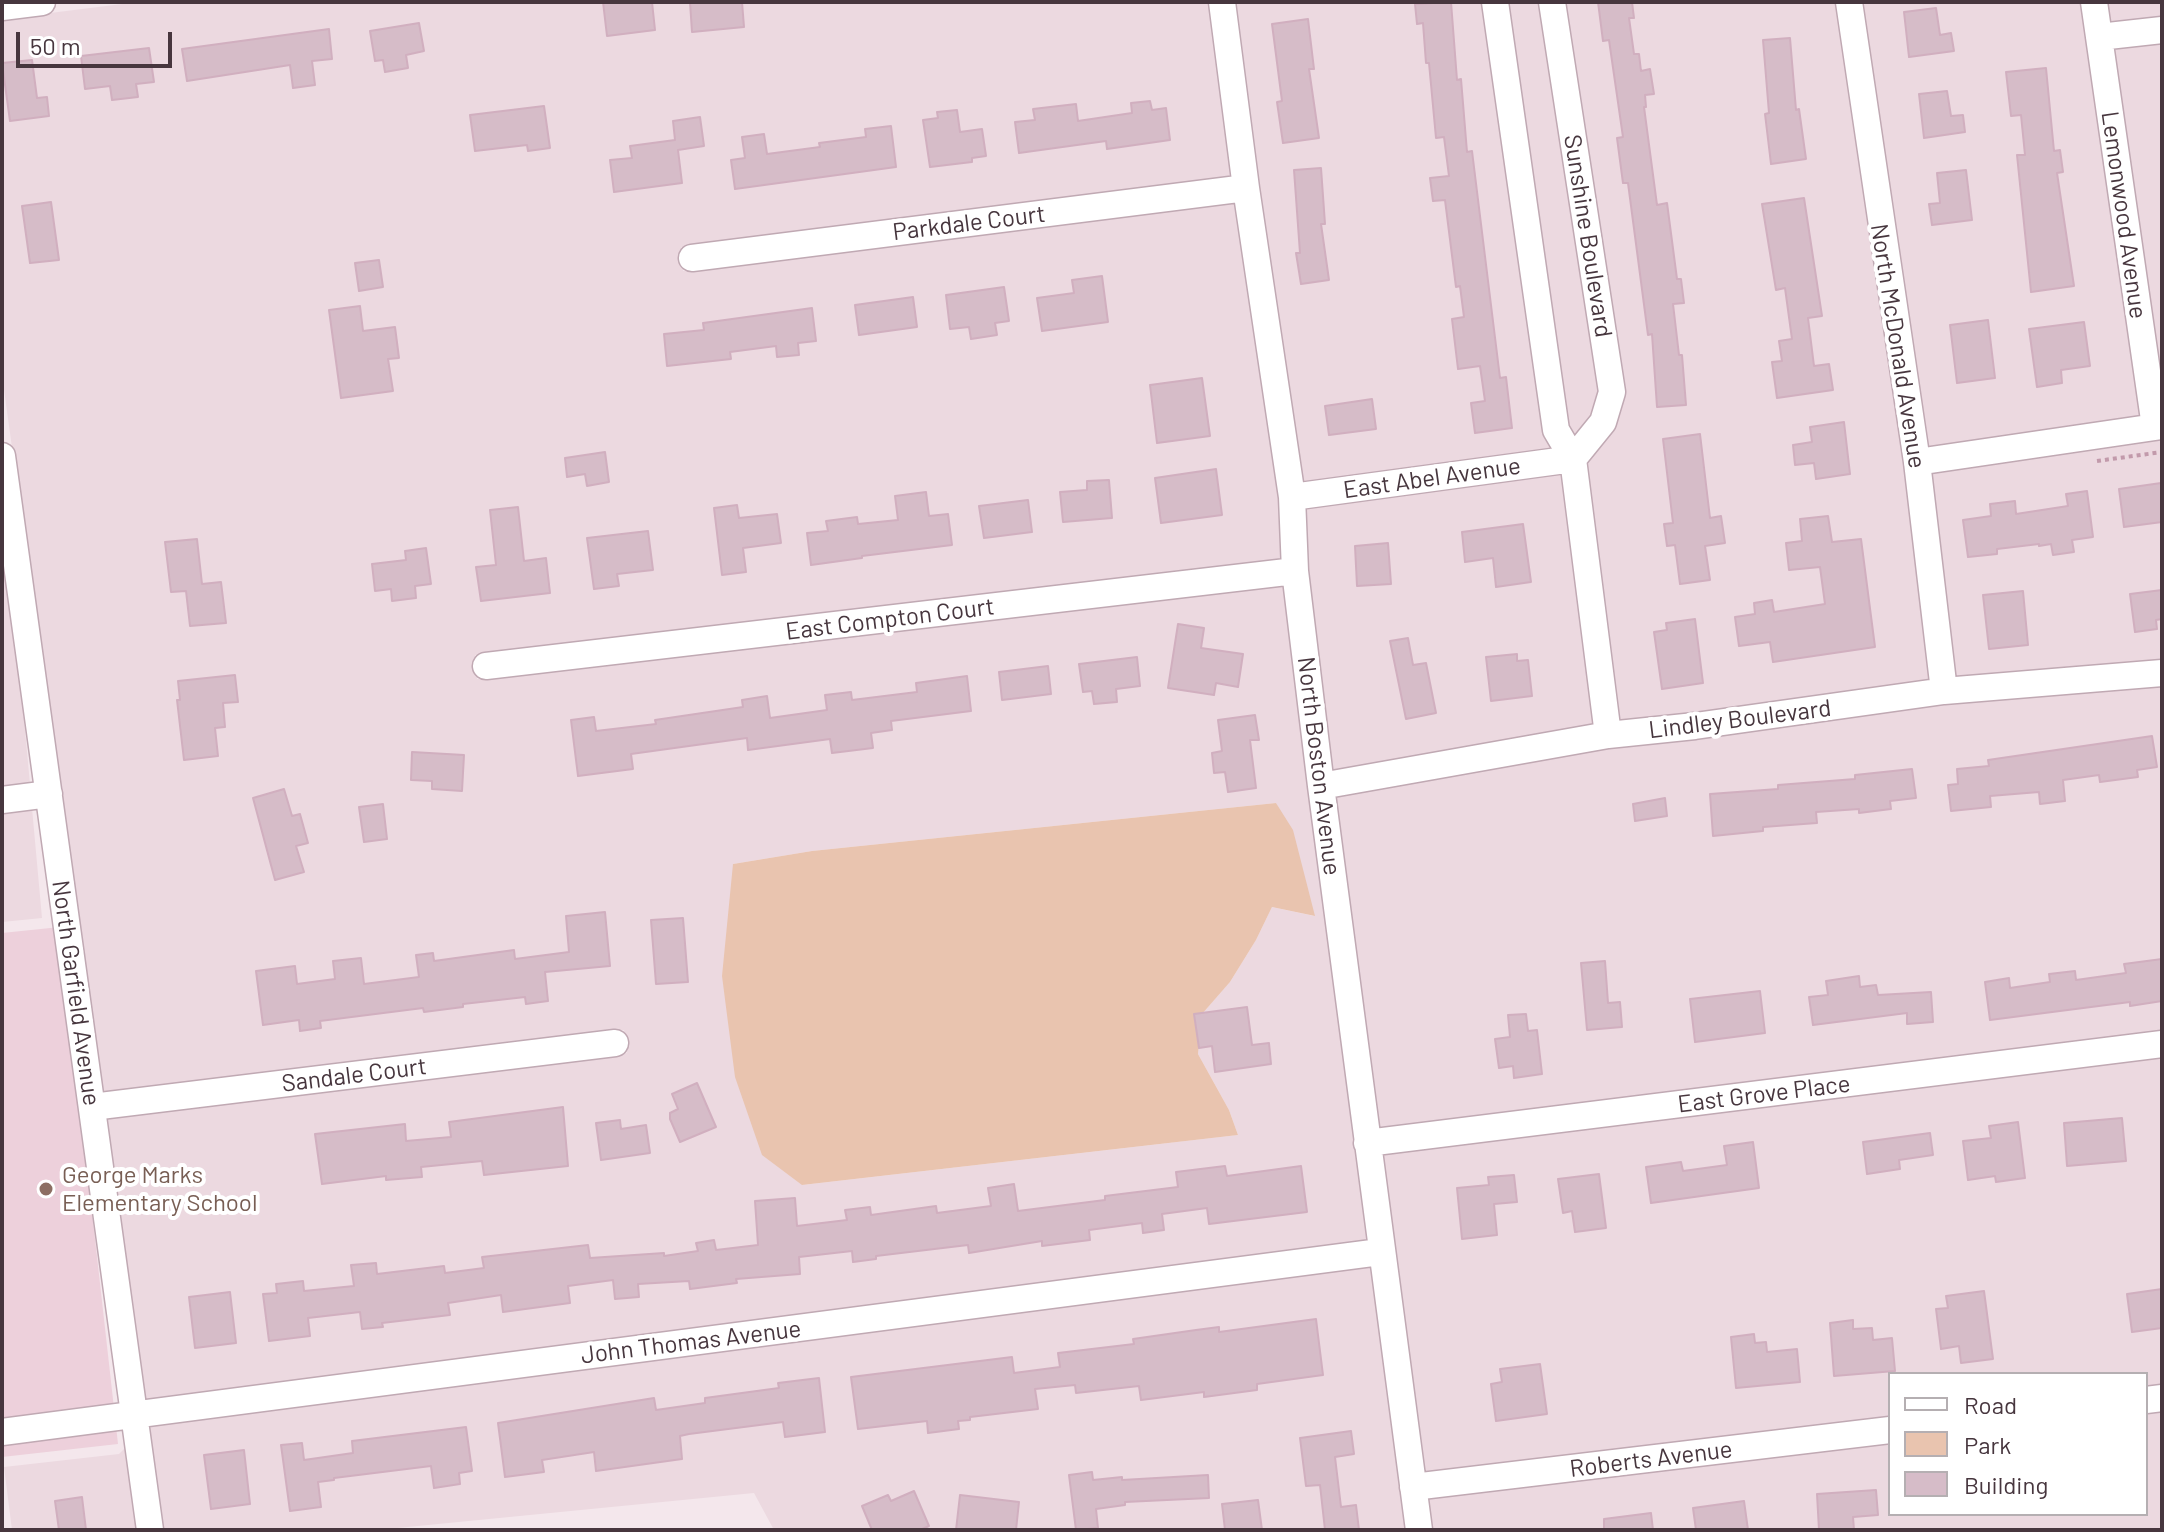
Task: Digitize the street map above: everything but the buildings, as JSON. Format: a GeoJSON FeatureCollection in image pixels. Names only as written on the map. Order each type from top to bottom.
{"type":"FeatureCollection","features":[{"type":"Feature","properties":{"kind":"street"},"geometry":{"type":"LineString","coordinates":[[2,7],[42,2]]}},
{"type":"Feature","properties":{"kind":"street","name":"North Boston Avenue"},"geometry":{"type":"LineString","coordinates":[[1222,2],[1292,497],[1295,571],[1321,786],[1419,1530]]}},
{"type":"Feature","properties":{"kind":"street"},"geometry":{"type":"LineString","coordinates":[[1495,2],[1556,430],[1573,459],[1608,735]]}},
{"type":"Feature","properties":{"kind":"street","name":"Sunshine Boulevard"},"geometry":{"type":"LineString","coordinates":[[1552,2],[1612,392],[1603,422],[1573,459]]}},
{"type":"Feature","properties":{"kind":"street","name":"North McDonald Avenue"},"geometry":{"type":"LineString","coordinates":[[1849,2],[1917,462],[1944,691]]}},
{"type":"Feature","properties":{"kind":"street","name":"Lemonwood Avenue"},"geometry":{"type":"LineString","coordinates":[[2094,2],[2158,427]]}},
{"type":"Feature","properties":{"kind":"street"},"geometry":{"type":"LineString","coordinates":[[2099,37],[2162,30]]}},
{"type":"Feature","properties":{"kind":"street","name":"Parkdale Court"},"geometry":{"type":"LineString","coordinates":[[692,258],[1246,188]]}},
{"type":"Feature","properties":{"kind":"street"},"geometry":{"type":"LineString","coordinates":[[1917,462],[2158,427]]}},
{"type":"Feature","properties":{"kind":"street","name":"East Abel Avenue"},"geometry":{"type":"LineString","coordinates":[[1292,497],[1573,459]]}},
{"type":"Feature","properties":{"kind":"street","name":"North Garfield Avenue"},"geometry":{"type":"LineString","coordinates":[[3,472],[150,1530]]}},
{"type":"Feature","properties":{"kind":"street","name":"East Compton Court"},"geometry":{"type":"LineString","coordinates":[[486,666],[1295,571]]}},
{"type":"Feature","properties":{"kind":"street","name":"Lindley Boulevard"},"geometry":{"type":"LineString","coordinates":[[1321,786],[1608,735],[1944,691],[2162,673]]}},
{"type":"Feature","properties":{"kind":"street"},"geometry":{"type":"LineString","coordinates":[[2,800],[49,794]]}},
{"type":"Feature","properties":{"kind":"street","name":"Sandale Court"},"geometry":{"type":"LineString","coordinates":[[92,1107],[615,1043]]}},
{"type":"Feature","properties":{"kind":"street","name":"East Grove Place"},"geometry":{"type":"LineString","coordinates":[[1367,1143],[2162,1044]]}},
{"type":"Feature","properties":{"kind":"street","name":"John Thomas Avenue"},"geometry":{"type":"LineString","coordinates":[[2,1432],[1380,1252]]}},
{"type":"Feature","properties":{"kind":"street","name":"Roberts Avenue"},"geometry":{"type":"LineString","coordinates":[[1413,1487],[1888,1430]]}},
{"type":"Feature","properties":{"kind":"shaded area"},"geometry":{"type":"Polygon","coordinates":[[[138,2],[1211,2],[1234,177],[681,247],[683,271],[1237,201],[1281,498],[1284,560],[475,655],[477,679],[1286,584],[1368,1242],[143,1401],[104,1118],[627,1053],[624,1030],[101,1094],[2,375],[2,19],[138,2]],[[1276,803],[812,851],[733,864],[802,1185],[1238,1135],[1229,1110],[1198,1054],[1202,1014],[1230,982],[1272,907],[1314,916],[1276,803]]]}},
{"type":"Feature","properties":{"kind":"shaded area"},"geometry":{"type":"Polygon","coordinates":[[[1233,2],[1484,2],[1555,449],[1300,484],[1233,2]]]}},
{"type":"Feature","properties":{"kind":"shaded area"},"geometry":{"type":"Polygon","coordinates":[[[1506,2],[1541,2],[1601,391],[1594,415],[1574,440],[1566,426],[1506,2]]]}},
{"type":"Feature","properties":{"kind":"shaded area"},"geometry":{"type":"Polygon","coordinates":[[[1563,2],[1838,2],[1906,464],[1932,681],[1617,722],[1584,465],[1611,430],[1563,2]]]}},
{"type":"Feature","properties":{"kind":"shaded area"},"geometry":{"type":"Polygon","coordinates":[[[1859,2],[2084,2],[2142,417],[1925,449],[1859,2]]]}},
{"type":"Feature","properties":{"kind":"shaded area"},"geometry":{"type":"Polygon","coordinates":[[[2105,2],[2162,2],[2162,18],[2108,24],[2105,2]]]}},
{"type":"Feature","properties":{"kind":"shaded area"},"geometry":{"type":"Polygon","coordinates":[[[2162,42],[2162,404],[2112,48],[2162,42]]]}},
{"type":"Feature","properties":{"kind":"shaded area"},"geometry":{"type":"Polygon","coordinates":[[[2162,438],[2162,661],[1953,678],[1928,472],[2162,438]]]}},
{"type":"Feature","properties":{"kind":"shaded area"},"geometry":{"type":"Polygon","coordinates":[[[1563,472],[1596,725],[1329,772],[1305,570],[1303,508],[1563,472]]]}},
{"type":"Feature","properties":{"kind":"shaded area"},"geometry":{"type":"Polygon","coordinates":[[[2,532],[15,623],[30,784],[2,788],[2,532]]]}},
{"type":"Feature","properties":{"kind":"shaded area"},"geometry":{"type":"Polygon","coordinates":[[[2162,685],[2162,1032],[1376,1130],[1333,796],[1610,747],[1945,703],[2162,685]]]}},
{"type":"Feature","properties":{"kind":"shaded area"},"geometry":{"type":"Polygon","coordinates":[[[32,808],[42,918],[2,922],[2,812],[32,808]]]}},
{"type":"Feature","properties":{"kind":"shaded area","name":"George Marks Elementary School"},"geometry":{"type":"Polygon","coordinates":[[[60,927],[118,1444],[2,1457],[2,933],[60,927]]]}},
{"type":"Feature","properties":{"kind":"shaded area"},"geometry":{"type":"Polygon","coordinates":[[[2162,1057],[2162,1385],[2148,1387],[2148,1372],[1888,1372],[1888,1418],[1422,1474],[1379,1154],[2162,1057]]]}},
{"type":"Feature","properties":{"kind":"shaded area"},"geometry":{"type":"Polygon","coordinates":[[[1372,1266],[1408,1530],[774,1530],[754,1493],[377,1530],[161,1530],[146,1425],[1372,1266]]]}},
{"type":"Feature","properties":{"kind":"shaded area"},"geometry":{"type":"Polygon","coordinates":[[[2162,1410],[2162,1530],[1429,1530],[1425,1498],[1888,1442],[1888,1516],[2148,1516],[2148,1412],[2162,1410]]]}},
{"type":"Feature","properties":{"kind":"shaded area"},"geometry":{"type":"Polygon","coordinates":[[[127,1446],[139,1530],[12,1530],[4,1467],[119,1454],[127,1446]]]}},
{"type":"Feature","properties":{"kind":"green space"},"geometry":{"type":"Polygon","coordinates":[[[1276,803],[1293,830],[1315,916],[1272,907],[1230,982],[1202,1014],[1198,1054],[1229,1110],[1238,1135],[802,1185],[762,1155],[735,1077],[722,976],[733,864],[812,851],[1276,803]]]}},
{"type":"Feature","properties":{"kind":"place","name":"George Marks Elementary School"},"geometry":{"type":"Point","coordinates":[46,1189]}}]}
